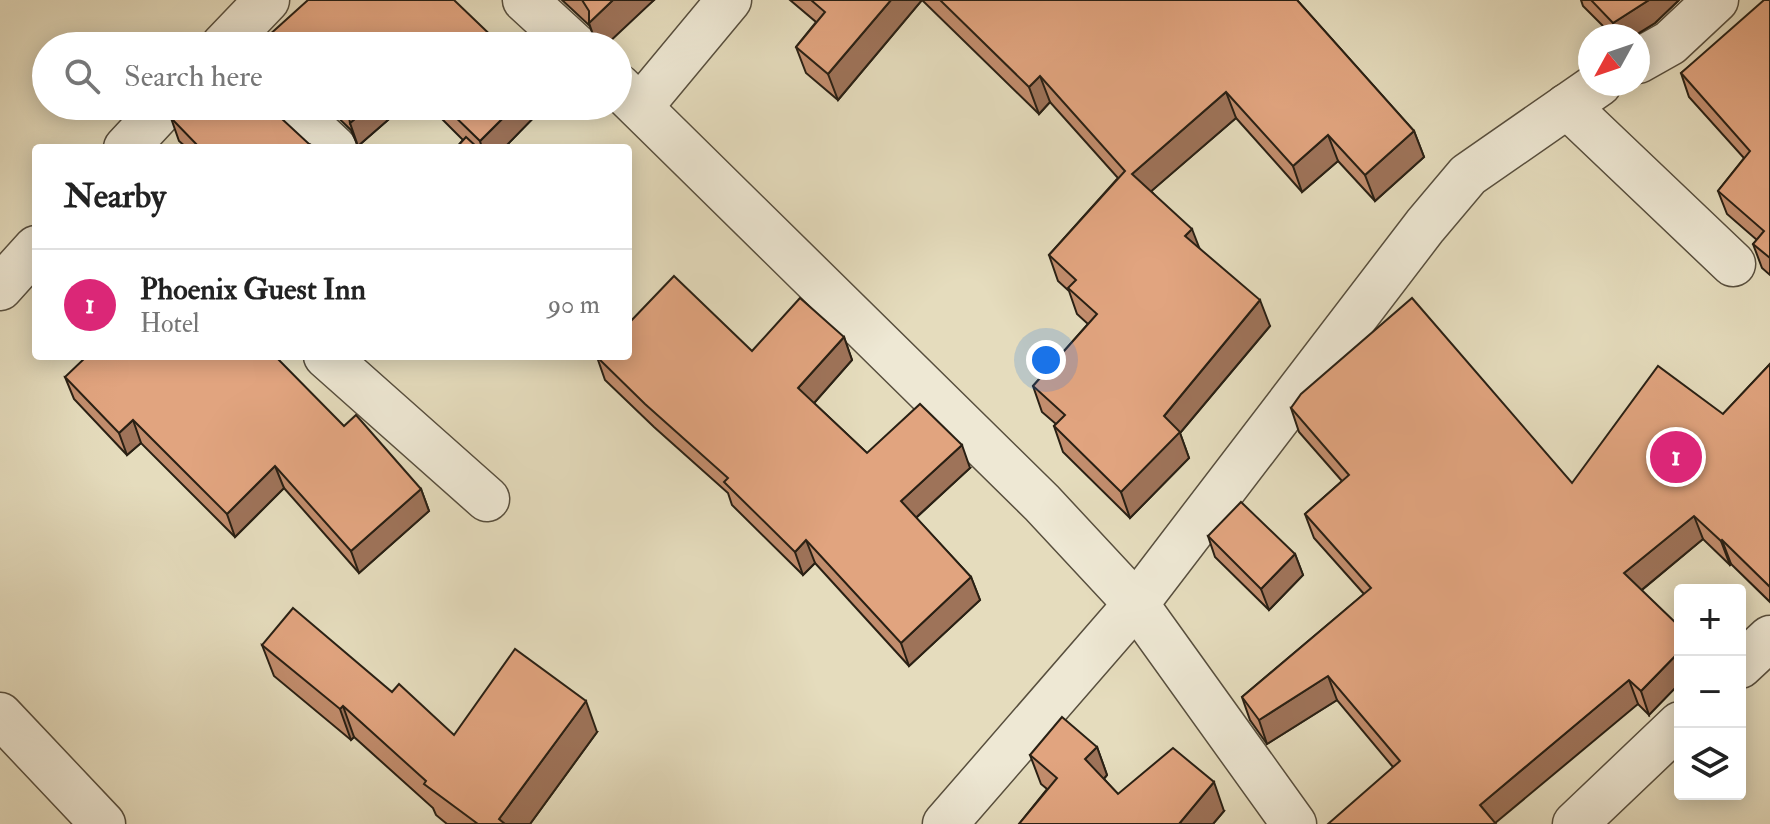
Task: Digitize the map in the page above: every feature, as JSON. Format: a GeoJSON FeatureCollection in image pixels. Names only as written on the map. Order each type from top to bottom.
{"type":"FeatureCollection","features":[{"type":"Feature","properties":{"kind":"street"},"geometry":{"type":"LineString","coordinates":[[237,32],[267,0]]}},
{"type":"Feature","properties":{"kind":"street"},"geometry":{"type":"LineString","coordinates":[[525,0],[560,32]]}},
{"type":"Feature","properties":{"kind":"street"},"geometry":{"type":"LineString","coordinates":[[632,93],[729,0]]}},
{"type":"Feature","properties":{"kind":"street"},"geometry":{"type":"LineString","coordinates":[[1650,54],[1670,43],[1716,0]]}},
{"type":"Feature","properties":{"kind":"street"},"geometry":{"type":"LineString","coordinates":[[945,824],[1136,604],[1425,226],[1468,175],[1582,96]]}},
{"type":"Feature","properties":{"kind":"street"},"geometry":{"type":"LineString","coordinates":[[1584,96],[1733,264]]}},
{"type":"Feature","properties":{"kind":"street"},"geometry":{"type":"LineString","coordinates":[[632,99],[1042,503],[1136,604],[1294,824]]}},
{"type":"Feature","properties":{"kind":"street"},"geometry":{"type":"LineString","coordinates":[[130,144],[152,120]]}},
{"type":"Feature","properties":{"kind":"street"},"geometry":{"type":"LineString","coordinates":[[304,120],[330,144]]}},
{"type":"Feature","properties":{"kind":"street"},"geometry":{"type":"LineString","coordinates":[[0,288],[32,252]]}},
{"type":"Feature","properties":{"kind":"street"},"geometry":{"type":"LineString","coordinates":[[331,360],[487,499]]}},
{"type":"Feature","properties":{"kind":"street"},"geometry":{"type":"LineString","coordinates":[[1746,660],[1770,638]]}},
{"type":"Feature","properties":{"kind":"street"},"geometry":{"type":"LineString","coordinates":[[0,715],[103,824]]}},
{"type":"Feature","properties":{"kind":"street"},"geometry":{"type":"LineString","coordinates":[[1575,824],[1676,728]]}},
{"type":"Feature","properties":{"kind":"building"},"geometry":{"type":"Polygon","coordinates":[[[308,0],[454,0],[487,32],[273,32],[308,0]]]}},
{"type":"Feature","properties":{"kind":"building"},"geometry":{"type":"Polygon","coordinates":[[[582,0],[613,0],[589,23],[589,11],[582,0]]]}},
{"type":"Feature","properties":{"kind":"building"},"geometry":{"type":"Polygon","coordinates":[[[811,0],[891,0],[828,74],[796,47],[825,12],[811,0]]]}},
{"type":"Feature","properties":{"kind":"building"},"geometry":{"type":"Polygon","coordinates":[[[940,0],[1297,0],[1414,131],[1365,175],[1328,135],[1293,166],[1226,92],[1132,174],[1192,229],[1185,236],[1260,300],[1164,416],[1180,432],[1121,492],[1054,426],[1065,415],[1033,386],[1097,314],[1068,288],[1076,280],[1049,255],[1125,171],[1040,76],[1029,87],[940,0]]]}},
{"type":"Feature","properties":{"kind":"building"},"geometry":{"type":"Polygon","coordinates":[[[1591,0],[1649,0],[1613,23],[1591,0]]]}},
{"type":"Feature","properties":{"kind":"building"},"geometry":{"type":"Polygon","coordinates":[[[1764,0],[1770,0],[1770,258],[1753,244],[1764,231],[1718,191],[1750,151],[1681,73],[1764,0]]]}},
{"type":"Feature","properties":{"kind":"building"},"geometry":{"type":"Polygon","coordinates":[[[173,120],[283,120],[309,144],[196,144],[173,120]]]}},
{"type":"Feature","properties":{"kind":"building"},"geometry":{"type":"Polygon","coordinates":[[[458,120],[501,120],[480,141],[458,120]]]}},
{"type":"Feature","properties":{"kind":"building"},"geometry":{"type":"Polygon","coordinates":[[[466,137],[474,144],[460,144],[466,137]]]}},
{"type":"Feature","properties":{"kind":"building"},"geometry":{"type":"Polygon","coordinates":[[[674,276],[752,351],[800,298],[844,337],[798,388],[867,453],[920,404],[962,445],[901,501],[971,577],[901,643],[806,540],[795,552],[724,482],[728,478],[600,360],[632,360],[632,320],[674,276]]]}},
{"type":"Feature","properties":{"kind":"building"},"geometry":{"type":"Polygon","coordinates":[[[1412,298],[1572,483],[1658,366],[1723,414],[1770,364],[1770,587],[1694,516],[1624,573],[1674,621],[1674,657],[1641,691],[1629,680],[1480,805],[1496,824],[1328,824],[1400,761],[1328,676],[1259,720],[1242,697],[1371,588],[1305,514],[1349,475],[1291,408],[1301,394],[1412,298]]]}},
{"type":"Feature","properties":{"kind":"building"},"geometry":{"type":"Polygon","coordinates":[[[83,360],[279,360],[344,426],[356,415],[421,489],[351,551],[275,466],[227,514],[133,420],[119,433],[65,377],[83,360]]]}},
{"type":"Feature","properties":{"kind":"building"},"geometry":{"type":"Polygon","coordinates":[[[1241,502],[1295,554],[1261,589],[1208,536],[1241,502]]]}},
{"type":"Feature","properties":{"kind":"building"},"geometry":{"type":"Polygon","coordinates":[[[293,608],[392,692],[399,684],[454,735],[515,649],[586,701],[499,819],[505,824],[478,824],[424,784],[426,781],[343,706],[340,709],[262,645],[293,608]]]}},
{"type":"Feature","properties":{"kind":"building"},"geometry":{"type":"Polygon","coordinates":[[[1062,717],[1097,747],[1085,759],[1118,794],[1173,748],[1214,782],[1179,824],[1019,824],[1057,778],[1030,755],[1062,717]]]}},
{"type":"Feature","properties":{"kind":"place","name":"Phoenix Guest Inn"},"geometry":{"type":"Point","coordinates":[1676,457]}}]}
